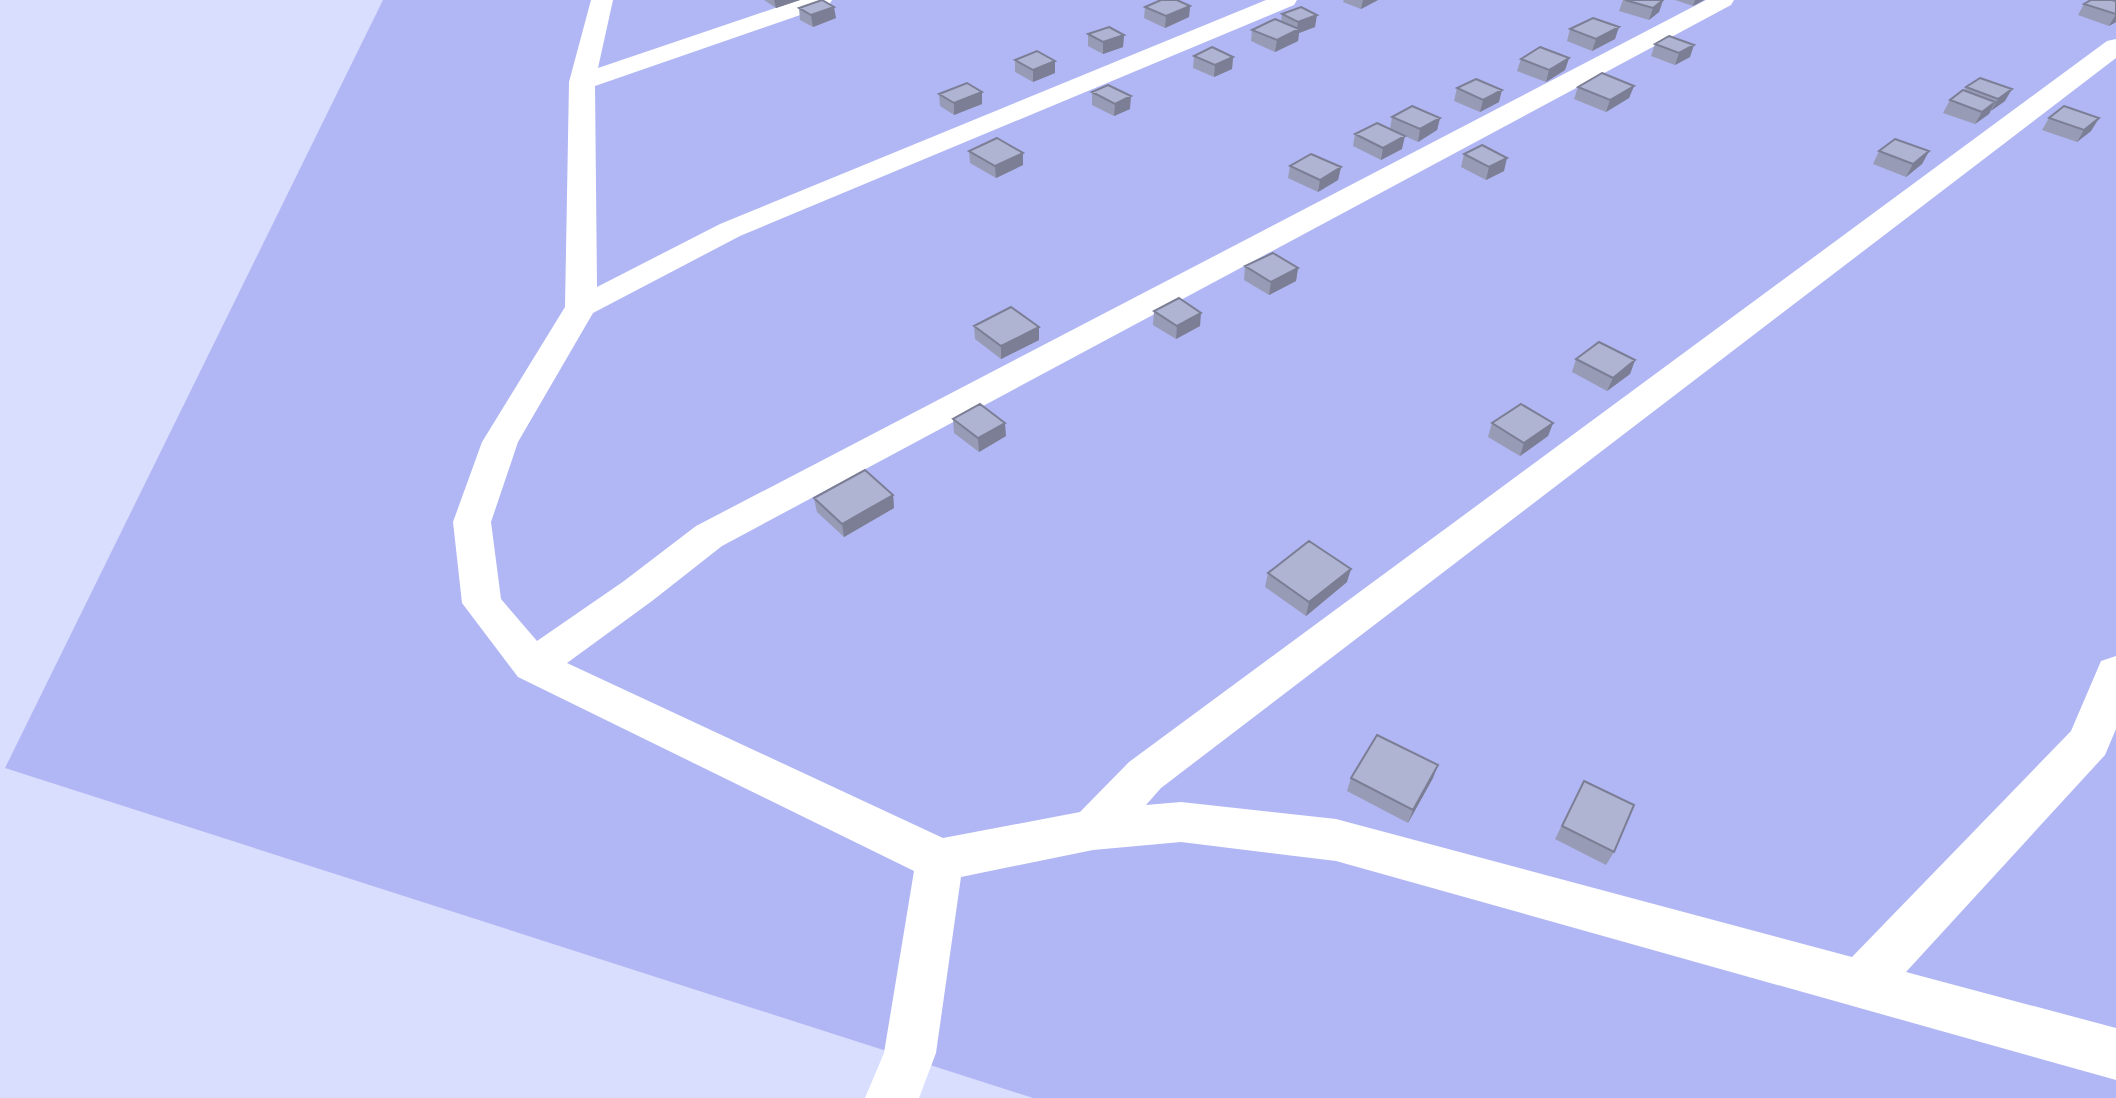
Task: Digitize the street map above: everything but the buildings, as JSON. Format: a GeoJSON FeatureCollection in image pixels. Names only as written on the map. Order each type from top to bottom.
{"type":"FeatureCollection","features":[{"type":"Feature","properties":{"kind":"street"},"geometry":{"type":"LineString","coordinates":[[602,0],[582,82],[581,307],[500,442],[472,522],[482,603],[533,665],[940,860],[1093,830],[1181,822],[1336,840],[2116,1054]]}},
{"type":"Feature","properties":{"kind":"street"},"geometry":{"type":"LineString","coordinates":[[582,82],[821,0]]}},
{"type":"Feature","properties":{"kind":"street"},"geometry":{"type":"LineString","coordinates":[[581,307],[730,230],[1286,0]]}},
{"type":"Feature","properties":{"kind":"street"},"geometry":{"type":"LineString","coordinates":[[533,665],[638,591],[709,536],[1723,0]]}},
{"type":"Feature","properties":{"kind":"street"},"geometry":{"type":"LineString","coordinates":[[1093,830],[1145,775],[2116,46]]}},
{"type":"Feature","properties":{"kind":"street"},"geometry":{"type":"LineString","coordinates":[[1861,984],[2089,741],[2116,673]]}},
{"type":"Feature","properties":{"kind":"street"},"geometry":{"type":"LineString","coordinates":[[892,1098],[909,1053],[940,860]]}},
{"type":"Feature","properties":{"kind":"shaded area"},"geometry":{"type":"Polygon","coordinates":[[[383,0],[2116,0],[2116,1098],[1033,1098],[5,768],[383,0]]]}}]}
